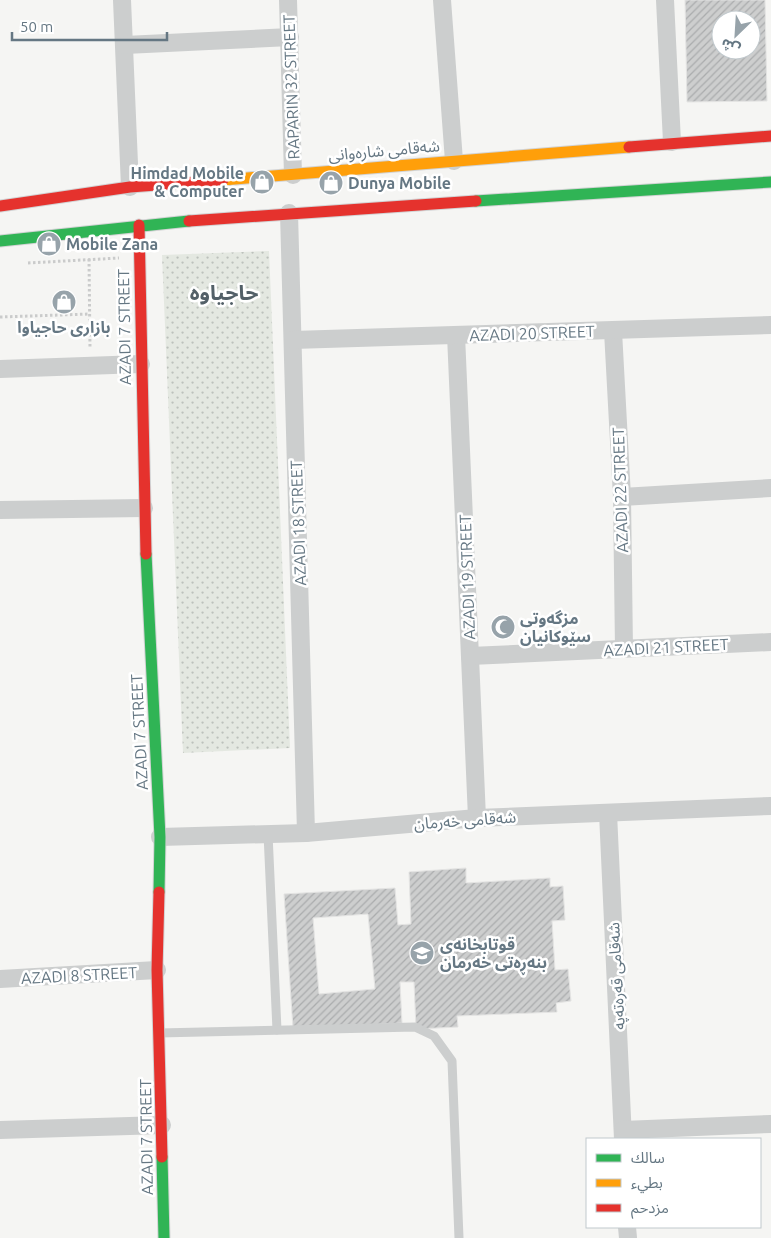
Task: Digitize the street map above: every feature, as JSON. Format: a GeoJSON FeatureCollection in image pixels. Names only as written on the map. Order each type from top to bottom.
{"type":"FeatureCollection","features":[{"type":"Feature","properties":{"kind":"main road","name":"شەقامی شارەوانی"},"geometry":{"type":"LineString","coordinates":[[0,206],[130,188],[672,142],[771,136]]}},
{"type":"Feature","properties":{"kind":"main road"},"geometry":{"type":"LineString","coordinates":[[0,241],[139,225],[289,213],[771,182]]}},
{"type":"Feature","properties":{"kind":"main road","name":"AZADI 7 STREET"},"geometry":{"type":"LineString","coordinates":[[139,225],[144,508],[160,837],[157,970],[164,1238]]}},
{"type":"Feature","properties":{"kind":"street"},"geometry":{"type":"LineString","coordinates":[[122,0],[130,188]]}},
{"type":"Feature","properties":{"kind":"street","name":"RAPARIN 32 STREET"},"geometry":{"type":"LineString","coordinates":[[288,0],[294,175]]}},
{"type":"Feature","properties":{"kind":"street"},"geometry":{"type":"LineString","coordinates":[[442,0],[454,161]]}},
{"type":"Feature","properties":{"kind":"street"},"geometry":{"type":"LineString","coordinates":[[665,0],[672,142]]}},
{"type":"Feature","properties":{"kind":"street"},"geometry":{"type":"LineString","coordinates":[[125,45],[290,37]]}},
{"type":"Feature","properties":{"kind":"street","name":"AZADI 18 STREET"},"geometry":{"type":"LineString","coordinates":[[289,213],[306,833]]}},
{"type":"Feature","properties":{"kind":"street","name":"AZADI 20 STREET"},"geometry":{"type":"LineString","coordinates":[[293,340],[771,325]]}},
{"type":"Feature","properties":{"kind":"street","name":"AZADI 22 STREET"},"geometry":{"type":"LineString","coordinates":[[613,330],[622,497],[624,649]]}},
{"type":"Feature","properties":{"kind":"street","name":"AZADI 19 STREET"},"geometry":{"type":"LineString","coordinates":[[456,335],[477,818]]}},
{"type":"Feature","properties":{"kind":"street"},"geometry":{"type":"LineString","coordinates":[[0,369],[141,364]]}},
{"type":"Feature","properties":{"kind":"street"},"geometry":{"type":"LineString","coordinates":[[622,497],[771,488]]}},
{"type":"Feature","properties":{"kind":"street"},"geometry":{"type":"LineString","coordinates":[[0,510],[144,508]]}},
{"type":"Feature","properties":{"kind":"street","name":"AZADI 21 STREET"},"geometry":{"type":"LineString","coordinates":[[470,656],[771,642]]}},
{"type":"Feature","properties":{"kind":"street","name":"شەقامی خەرمان"},"geometry":{"type":"LineString","coordinates":[[160,837],[306,833],[477,818],[771,806]]}},
{"type":"Feature","properties":{"kind":"street","name":"شەقامی قەرەتەپە"},"geometry":{"type":"LineString","coordinates":[[608,813],[623,1134]]}},
{"type":"Feature","properties":{"kind":"street","name":"AZADI 8 STREET"},"geometry":{"type":"LineString","coordinates":[[0,979],[157,970]]}},
{"type":"Feature","properties":{"kind":"street"},"geometry":{"type":"LineString","coordinates":[[623,1134],[771,1124]]}},
{"type":"Feature","properties":{"kind":"street"},"geometry":{"type":"LineString","coordinates":[[0,1130],[162,1125]]}},
{"type":"Feature","properties":{"kind":"lane"},"geometry":{"type":"LineString","coordinates":[[268,834],[277,1030]]}},
{"type":"Feature","properties":{"kind":"lane"},"geometry":{"type":"LineString","coordinates":[[159,1032],[415,1027],[434,1036],[452,1061],[459,1238]]}},
{"type":"Feature","properties":{"kind":"path"},"geometry":{"type":"LineString","coordinates":[[20,263],[139,256]]}},
{"type":"Feature","properties":{"kind":"path"},"geometry":{"type":"LineString","coordinates":[[89,259],[90,366]]}},
{"type":"Feature","properties":{"kind":"path"},"geometry":{"type":"LineString","coordinates":[[0,317],[90,314]]}},
{"type":"Feature","properties":{"kind":"shaded area"},"geometry":{"type":"Polygon","coordinates":[[[269,251],[290,748],[183,753],[162,255],[269,251]]]}},
{"type":"Feature","properties":{"kind":"building"},"geometry":{"type":"Polygon","coordinates":[[[685,0],[765,0],[767,101],[687,102],[685,0]]]}},
{"type":"Feature","properties":{"kind":"building","name":"قوتابخانەی بنەڕەتی خەرمان"},"geometry":{"type":"Polygon","coordinates":[[[466,868],[466,883],[550,878],[550,887],[563,886],[565,920],[552,921],[555,970],[568,969],[571,1001],[556,1003],[557,1012],[457,1016],[458,1027],[416,1029],[414,982],[400,982],[402,1023],[293,1029],[284,894],[395,888],[398,925],[411,924],[409,872],[466,868]],[[368,914],[313,918],[319,994],[375,989],[368,914]]]}},
{"type":"Feature","properties":{"kind":"traffic: fast"},"geometry":{"type":"LineString","coordinates":[[476,201],[771,182]]}},
{"type":"Feature","properties":{"kind":"traffic: fast"},"geometry":{"type":"LineString","coordinates":[[0,241],[189,221]]}},
{"type":"Feature","properties":{"kind":"traffic: fast"},"geometry":{"type":"LineString","coordinates":[[146,554],[160,837],[159,892]]}},
{"type":"Feature","properties":{"kind":"traffic: fast"},"geometry":{"type":"LineString","coordinates":[[162,1157],[164,1238]]}},
{"type":"Feature","properties":{"kind":"traffic: slow"},"geometry":{"type":"LineString","coordinates":[[223,180],[629,147]]}},
{"type":"Feature","properties":{"kind":"traffic: jam"},"geometry":{"type":"LineString","coordinates":[[629,147],[771,136]]}},
{"type":"Feature","properties":{"kind":"traffic: jam"},"geometry":{"type":"LineString","coordinates":[[0,206],[130,187],[223,180]]}},
{"type":"Feature","properties":{"kind":"traffic: jam"},"geometry":{"type":"LineString","coordinates":[[189,221],[476,201]]}},
{"type":"Feature","properties":{"kind":"traffic: jam"},"geometry":{"type":"LineString","coordinates":[[139,225],[146,554]]}},
{"type":"Feature","properties":{"kind":"traffic: jam"},"geometry":{"type":"LineString","coordinates":[[159,892],[157,970],[162,1157]]}},
{"type":"Feature","properties":{"kind":"place","name":"Himdad Mobile & Computer"},"geometry":{"type":"Point","coordinates":[262,182]}},
{"type":"Feature","properties":{"kind":"place","name":"Dunya Mobile"},"geometry":{"type":"Point","coordinates":[331,183]}},
{"type":"Feature","properties":{"kind":"place","name":"Mobile Zana"},"geometry":{"type":"Point","coordinates":[49,244]}},
{"type":"Feature","properties":{"kind":"place","name":"بازاری حاجیاوا"},"geometry":{"type":"Point","coordinates":[64,302]}},
{"type":"Feature","properties":{"kind":"place","name":"مزگەوتی سێوکانیان"},"geometry":{"type":"Point","coordinates":[503,627]}},
{"type":"Feature","properties":{"kind":"place","name":"قوتابخانەی بنەڕەتی خەرمان"},"geometry":{"type":"Point","coordinates":[422,953]}},
{"type":"Feature","properties":{"kind":"district","name":"حاجیاوە"},"geometry":{"type":"Point","coordinates":[224,292]}}]}
